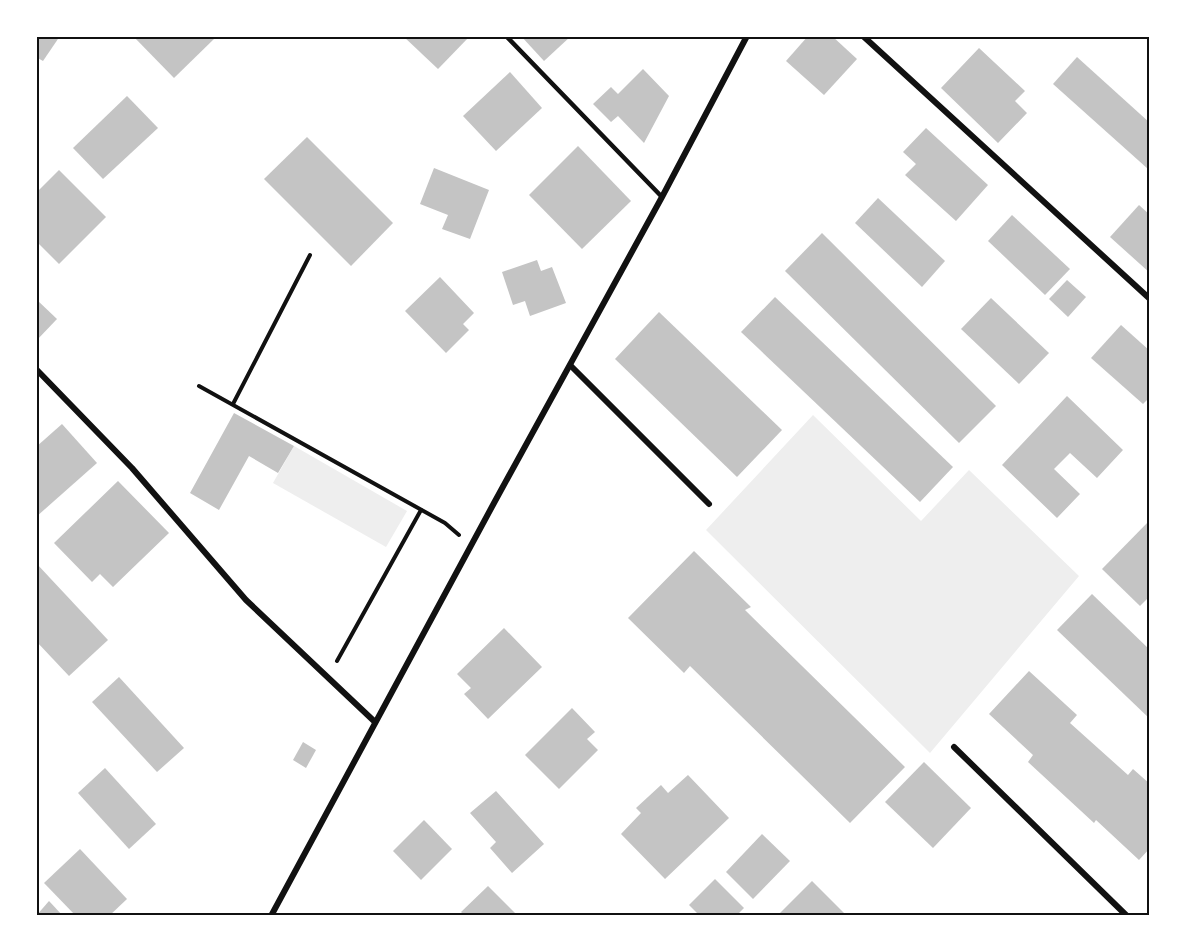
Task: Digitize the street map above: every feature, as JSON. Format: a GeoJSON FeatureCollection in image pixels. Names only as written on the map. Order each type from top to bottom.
{"type":"FeatureCollection","features":[{"type":"Feature","properties":{"kind":"street"},"geometry":{"type":"LineString","coordinates":[[271,916],[471,545],[571,366],[747,36]]}},
{"type":"Feature","properties":{"kind":"street"},"geometry":{"type":"LineString","coordinates":[[863,36],[1150,299]]}},
{"type":"Feature","properties":{"kind":"street"},"geometry":{"type":"LineString","coordinates":[[571,366],[709,504]]}},
{"type":"Feature","properties":{"kind":"street"},"geometry":{"type":"LineString","coordinates":[[36,369],[132,468],[246,600],[375,722]]}},
{"type":"Feature","properties":{"kind":"street"},"geometry":{"type":"LineString","coordinates":[[954,747],[1127,916]]}},
{"type":"Feature","properties":{"kind":"lane"},"geometry":{"type":"LineString","coordinates":[[506,36],[662,197]]}},
{"type":"Feature","properties":{"kind":"path"},"geometry":{"type":"LineString","coordinates":[[233,404],[310,255]]}},
{"type":"Feature","properties":{"kind":"path"},"geometry":{"type":"LineString","coordinates":[[200,386],[445,524],[471,545]]}},
{"type":"Feature","properties":{"kind":"path"},"geometry":{"type":"LineString","coordinates":[[327,677],[421,510]]}},
{"type":"Feature","properties":{"kind":"shaded area"},"geometry":{"type":"Polygon","coordinates":[[[813,415],[921,521],[969,470],[1079,576],[930,753],[706,530],[813,415]]]}},
{"type":"Feature","properties":{"kind":"shaded area"},"geometry":{"type":"Polygon","coordinates":[[[294,446],[407,511],[386,547],[273,483],[294,446]]]}},
{"type":"Feature","properties":{"kind":"building"},"geometry":{"type":"Polygon","coordinates":[[[36,36],[60,36],[43,61],[36,57],[36,36]]]}},
{"type":"Feature","properties":{"kind":"building"},"geometry":{"type":"Polygon","coordinates":[[[133,36],[213,36],[215,38],[174,78],[133,36]]]}},
{"type":"Feature","properties":{"kind":"building"},"geometry":{"type":"Polygon","coordinates":[[[403,36],[470,36],[438,69],[403,36]]]}},
{"type":"Feature","properties":{"kind":"building"},"geometry":{"type":"Polygon","coordinates":[[[521,36],[571,36],[544,61],[521,36]]]}},
{"type":"Feature","properties":{"kind":"building"},"geometry":{"type":"Polygon","coordinates":[[[808,36],[832,36],[857,59],[824,95],[786,61],[808,36]]]}},
{"type":"Feature","properties":{"kind":"building"},"geometry":{"type":"Polygon","coordinates":[[[979,48],[1025,91],[1015,101],[1027,113],[998,143],[941,88],[979,48]]]}},
{"type":"Feature","properties":{"kind":"building"},"geometry":{"type":"Polygon","coordinates":[[[1077,57],[1150,123],[1150,167],[1148,169],[1053,84],[1077,57]]]}},
{"type":"Feature","properties":{"kind":"building"},"geometry":{"type":"Polygon","coordinates":[[[643,69],[669,96],[644,143],[618,116],[611,122],[593,104],[611,87],[618,94],[643,69]]]}},
{"type":"Feature","properties":{"kind":"building"},"geometry":{"type":"Polygon","coordinates":[[[510,72],[542,108],[496,151],[463,116],[510,72]]]}},
{"type":"Feature","properties":{"kind":"building"},"geometry":{"type":"Polygon","coordinates":[[[127,96],[158,128],[103,179],[73,148],[127,96]]]}},
{"type":"Feature","properties":{"kind":"building"},"geometry":{"type":"Polygon","coordinates":[[[926,128],[988,185],[956,221],[905,175],[916,164],[903,152],[926,128]]]}},
{"type":"Feature","properties":{"kind":"building"},"geometry":{"type":"Polygon","coordinates":[[[307,137],[393,223],[351,266],[264,179],[307,137]]]}},
{"type":"Feature","properties":{"kind":"building"},"geometry":{"type":"Polygon","coordinates":[[[578,146],[631,201],[582,249],[529,195],[578,146]]]}},
{"type":"Feature","properties":{"kind":"building"},"geometry":{"type":"Polygon","coordinates":[[[434,168],[489,190],[470,239],[442,229],[448,215],[420,204],[434,168]]]}},
{"type":"Feature","properties":{"kind":"building"},"geometry":{"type":"Polygon","coordinates":[[[59,170],[106,217],[59,264],[36,241],[36,193],[59,170]]]}},
{"type":"Feature","properties":{"kind":"building"},"geometry":{"type":"Polygon","coordinates":[[[878,198],[945,261],[922,287],[855,223],[878,198]]]}},
{"type":"Feature","properties":{"kind":"building"},"geometry":{"type":"Polygon","coordinates":[[[1139,205],[1150,215],[1150,273],[1110,237],[1139,205]]]}},
{"type":"Feature","properties":{"kind":"building"},"geometry":{"type":"Polygon","coordinates":[[[1012,215],[1070,269],[1045,295],[988,241],[1012,215]]]}},
{"type":"Feature","properties":{"kind":"building"},"geometry":{"type":"Polygon","coordinates":[[[822,233],[996,406],[959,443],[785,271],[822,233]]]}},
{"type":"Feature","properties":{"kind":"building"},"geometry":{"type":"Polygon","coordinates":[[[537,260],[541,271],[552,267],[566,303],[530,316],[525,301],[513,305],[502,272],[537,260]]]}},
{"type":"Feature","properties":{"kind":"building"},"geometry":{"type":"Polygon","coordinates":[[[440,277],[474,313],[463,324],[469,330],[446,353],[405,311],[440,277]]]}},
{"type":"Feature","properties":{"kind":"building"},"geometry":{"type":"Polygon","coordinates":[[[1067,280],[1086,297],[1068,317],[1049,299],[1067,280]]]}},
{"type":"Feature","properties":{"kind":"building"},"geometry":{"type":"Polygon","coordinates":[[[775,297],[953,467],[920,502],[741,332],[775,297]]]}},
{"type":"Feature","properties":{"kind":"building"},"geometry":{"type":"Polygon","coordinates":[[[991,298],[1049,353],[1019,384],[961,329],[991,298]]]}},
{"type":"Feature","properties":{"kind":"building"},"geometry":{"type":"Polygon","coordinates":[[[36,299],[57,319],[36,341],[36,299]]]}},
{"type":"Feature","properties":{"kind":"building"},"geometry":{"type":"Polygon","coordinates":[[[659,312],[782,430],[737,477],[615,359],[659,312]]]}},
{"type":"Feature","properties":{"kind":"building"},"geometry":{"type":"Polygon","coordinates":[[[1121,325],[1150,351],[1150,397],[1143,404],[1091,358],[1121,325]]]}},
{"type":"Feature","properties":{"kind":"building"},"geometry":{"type":"Polygon","coordinates":[[[1067,396],[1123,450],[1097,478],[1070,453],[1054,469],[1080,494],[1057,518],[1002,465],[1067,396]]]}},
{"type":"Feature","properties":{"kind":"building"},"geometry":{"type":"Polygon","coordinates":[[[234,413],[294,446],[278,473],[249,456],[219,510],[190,493],[234,413]]]}},
{"type":"Feature","properties":{"kind":"building"},"geometry":{"type":"Polygon","coordinates":[[[62,424],[97,463],[36,517],[36,447],[62,424]]]}},
{"type":"Feature","properties":{"kind":"building"},"geometry":{"type":"Polygon","coordinates":[[[118,481],[169,533],[113,587],[100,574],[92,582],[54,543],[118,481]]]}},
{"type":"Feature","properties":{"kind":"building"},"geometry":{"type":"Polygon","coordinates":[[[1150,520],[1150,596],[1140,606],[1102,569],[1150,520]]]}},
{"type":"Feature","properties":{"kind":"building"},"geometry":{"type":"Polygon","coordinates":[[[694,551],[751,607],[745,610],[905,767],[850,823],[690,666],[684,673],[628,618],[694,551]]]}},
{"type":"Feature","properties":{"kind":"building"},"geometry":{"type":"Polygon","coordinates":[[[36,563],[108,640],[69,676],[36,641],[36,563]]]}},
{"type":"Feature","properties":{"kind":"building"},"geometry":{"type":"Polygon","coordinates":[[[1092,594],[1150,650],[1150,719],[1057,630],[1092,594]]]}},
{"type":"Feature","properties":{"kind":"building"},"geometry":{"type":"Polygon","coordinates":[[[504,628],[542,667],[488,719],[464,694],[471,688],[457,674],[504,628]]]}},
{"type":"Feature","properties":{"kind":"building"},"geometry":{"type":"Polygon","coordinates":[[[1029,671],[1077,715],[1070,723],[1128,775],[1133,769],[1150,784],[1150,848],[1139,860],[1096,820],[1094,823],[1028,762],[1033,755],[989,714],[1029,671]]]}},
{"type":"Feature","properties":{"kind":"building"},"geometry":{"type":"Polygon","coordinates":[[[119,677],[184,748],[157,772],[92,702],[119,677]]]}},
{"type":"Feature","properties":{"kind":"building"},"geometry":{"type":"Polygon","coordinates":[[[572,708],[595,732],[587,739],[598,750],[559,789],[525,755],[572,708]]]}},
{"type":"Feature","properties":{"kind":"building"},"geometry":{"type":"Polygon","coordinates":[[[303,742],[316,750],[306,768],[293,760],[303,742]]]}},
{"type":"Feature","properties":{"kind":"building"},"geometry":{"type":"Polygon","coordinates":[[[924,762],[971,808],[933,848],[885,802],[924,762]]]}},
{"type":"Feature","properties":{"kind":"building"},"geometry":{"type":"Polygon","coordinates":[[[105,768],[156,824],[129,849],[78,793],[105,768]]]}},
{"type":"Feature","properties":{"kind":"building"},"geometry":{"type":"Polygon","coordinates":[[[688,775],[729,818],[665,879],[621,834],[641,813],[636,808],[661,785],[668,793],[688,775]]]}},
{"type":"Feature","properties":{"kind":"building"},"geometry":{"type":"Polygon","coordinates":[[[496,791],[544,844],[512,873],[490,848],[496,842],[470,813],[496,791]]]}},
{"type":"Feature","properties":{"kind":"building"},"geometry":{"type":"Polygon","coordinates":[[[424,820],[452,849],[421,880],[393,851],[424,820]]]}},
{"type":"Feature","properties":{"kind":"building"},"geometry":{"type":"Polygon","coordinates":[[[762,834],[790,861],[753,899],[726,872],[762,834]]]}},
{"type":"Feature","properties":{"kind":"building"},"geometry":{"type":"Polygon","coordinates":[[[80,849],[127,899],[109,916],[76,916],[44,883],[80,849]]]}},
{"type":"Feature","properties":{"kind":"building"},"geometry":{"type":"Polygon","coordinates":[[[715,879],[744,908],[736,916],[700,916],[689,905],[715,879]]]}},
{"type":"Feature","properties":{"kind":"building"},"geometry":{"type":"Polygon","coordinates":[[[812,881],[847,916],[777,916],[812,881]]]}},
{"type":"Feature","properties":{"kind":"building"},"geometry":{"type":"Polygon","coordinates":[[[488,886],[518,916],[465,916],[461,912],[488,886]]]}},
{"type":"Feature","properties":{"kind":"building"},"geometry":{"type":"Polygon","coordinates":[[[49,901],[63,916],[36,916],[49,901]]]}}]}
